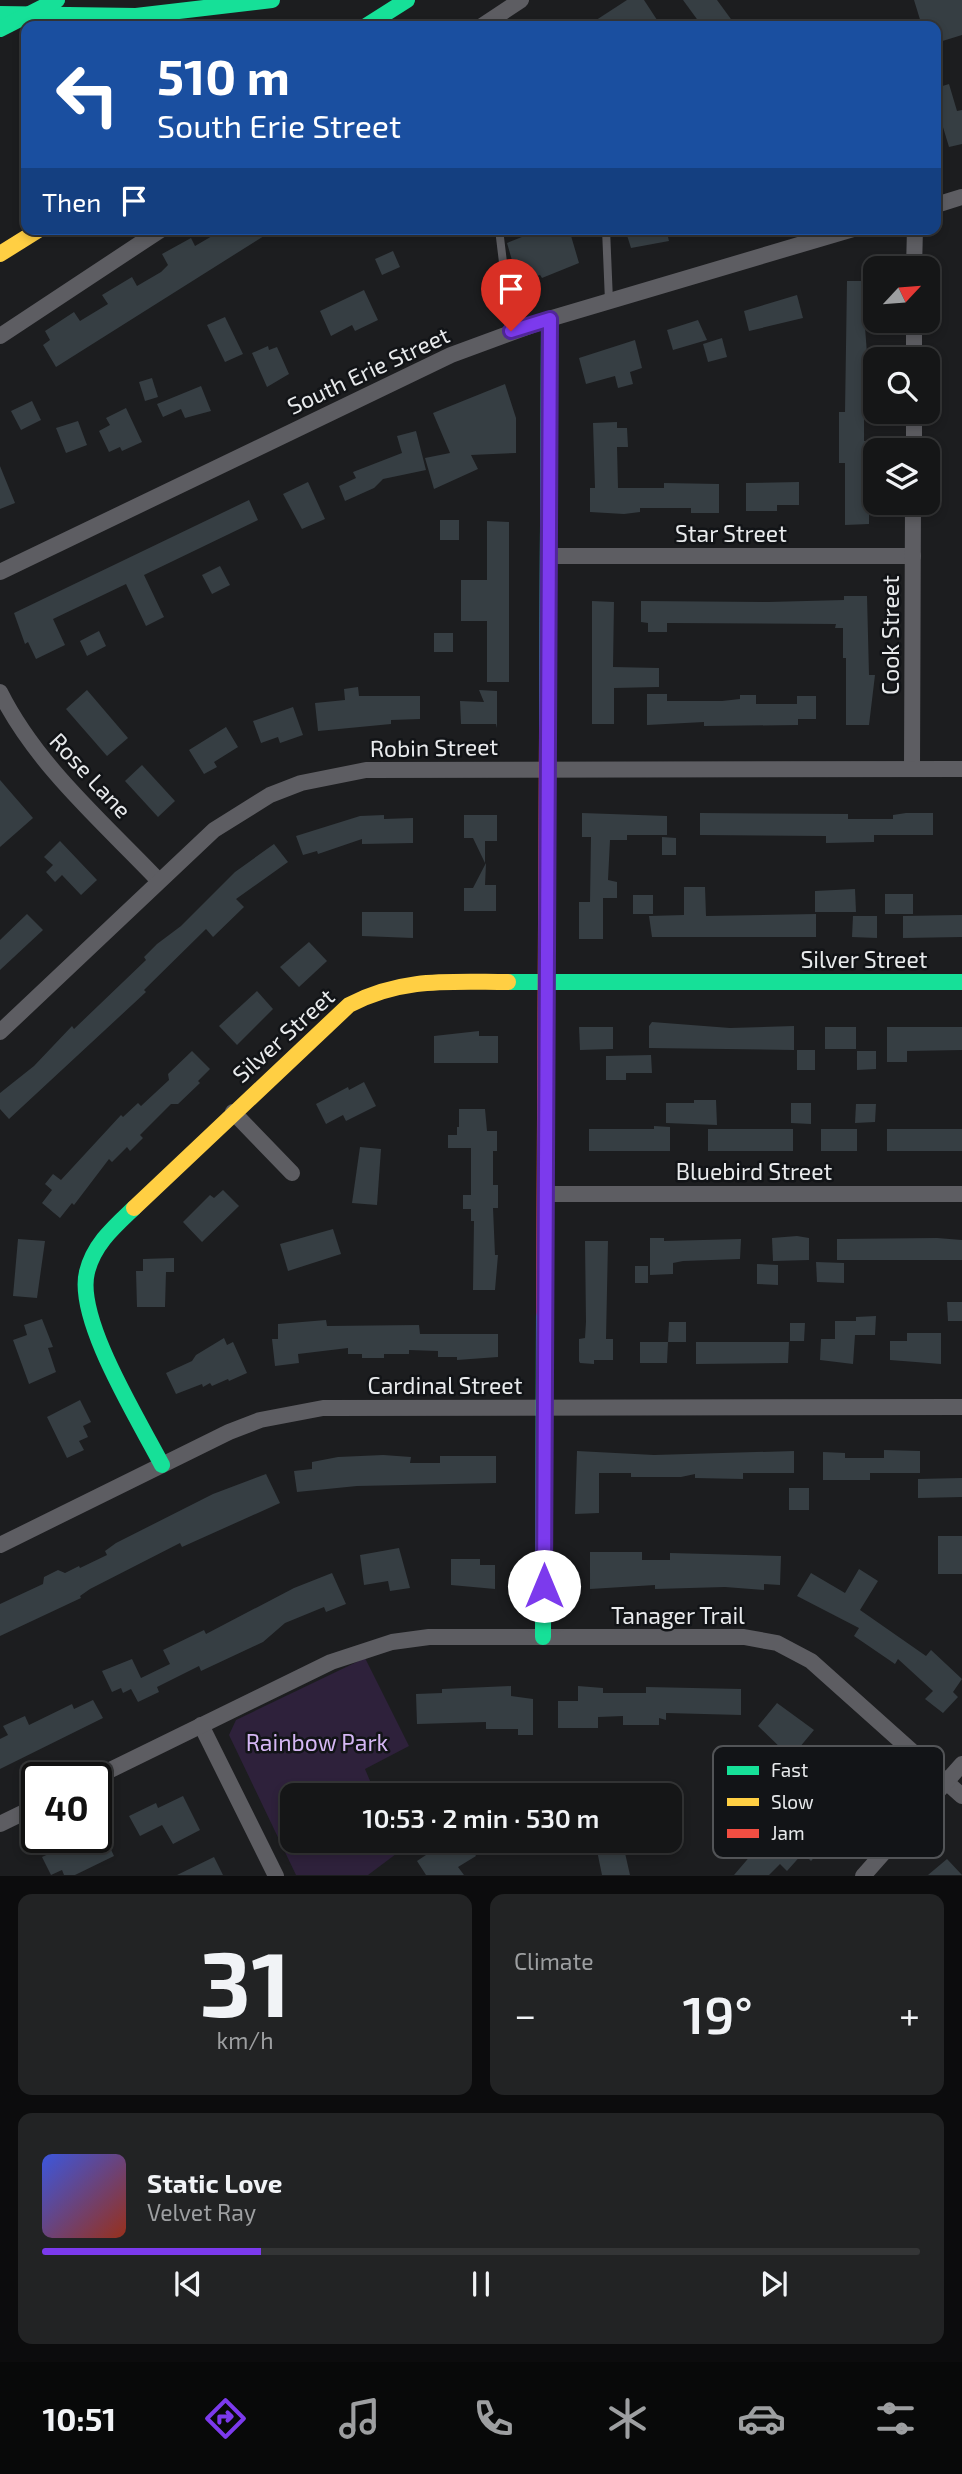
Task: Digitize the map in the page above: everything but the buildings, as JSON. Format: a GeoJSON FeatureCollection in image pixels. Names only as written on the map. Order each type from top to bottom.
{"type":"FeatureCollection","features":[{"type":"Feature","properties":{"kind":"street"},"geometry":{"type":"LineString","coordinates":[[0,29],[57,0]]}},
{"type":"Feature","properties":{"kind":"street"},"geometry":{"type":"LineString","coordinates":[[0,15],[110,19],[183,14],[272,0]]}},
{"type":"Feature","properties":{"kind":"street"},"geometry":{"type":"LineString","coordinates":[[374,21],[407,0]]}},
{"type":"Feature","properties":{"kind":"street"},"geometry":{"type":"LineString","coordinates":[[490,21],[521,0]]}},
{"type":"Feature","properties":{"kind":"street"},"geometry":{"type":"LineString","coordinates":[[941,203],[962,197]]}},
{"type":"Feature","properties":{"kind":"street"},"geometry":{"type":"LineString","coordinates":[[0,254],[30,235]]}},
{"type":"Feature","properties":{"kind":"street"},"geometry":{"type":"LineString","coordinates":[[0,336],[153,235]]}},
{"type":"Feature","properties":{"kind":"street","name":"South Erie Street"},"geometry":{"type":"LineString","coordinates":[[0,572],[422,368],[524,327],[833,235]]}},
{"type":"Feature","properties":{"kind":"street"},"geometry":{"type":"LineString","coordinates":[[914,256],[915,235]]}},
{"type":"Feature","properties":{"kind":"street"},"geometry":{"type":"LineString","coordinates":[[543,1637],[550,319]]}},
{"type":"Feature","properties":{"kind":"street","name":"Cook Street"},"geometry":{"type":"LineString","coordinates":[[912,769],[913,515]]}},
{"type":"Feature","properties":{"kind":"street","name":"Star Street"},"geometry":{"type":"LineString","coordinates":[[548,556],[913,556]]}},
{"type":"Feature","properties":{"kind":"street","name":"Rose Lane"},"geometry":{"type":"LineString","coordinates":[[0,692],[25,736],[46,762],[159,881]]}},
{"type":"Feature","properties":{"kind":"street","name":"Robin Street"},"geometry":{"type":"LineString","coordinates":[[0,1032],[214,830],[241,811],[301,783],[366,770],[962,769]]}},
{"type":"Feature","properties":{"kind":"street","name":"Silver Street"},"geometry":{"type":"LineString","coordinates":[[162,1465],[90,1316],[85,1284],[88,1270],[105,1235],[331,1019],[372,993],[415,982],[962,982]]}},
{"type":"Feature","properties":{"kind":"street"},"geometry":{"type":"LineString","coordinates":[[233,1112],[292,1173]]}},
{"type":"Feature","properties":{"kind":"street","name":"Bluebird Street"},"geometry":{"type":"LineString","coordinates":[[545,1195],[962,1194]]}},
{"type":"Feature","properties":{"kind":"street","name":"Cardinal Street"},"geometry":{"type":"LineString","coordinates":[[0,1545],[229,1433],[291,1412],[323,1408],[962,1407]]}},
{"type":"Feature","properties":{"kind":"street","name":"Tanager Trail"},"geometry":{"type":"LineString","coordinates":[[112,1769],[331,1662],[382,1645],[429,1637],[744,1637],[777,1643],[811,1661],[906,1746]]}},
{"type":"Feature","properties":{"kind":"street"},"geometry":{"type":"LineString","coordinates":[[201,1725],[275,1875]]}},
{"type":"Feature","properties":{"kind":"street"},"geometry":{"type":"LineString","coordinates":[[944,1784],[962,1764]]}},
{"type":"Feature","properties":{"kind":"street","name":"Tanager Trail"},"geometry":{"type":"LineString","coordinates":[[946,1782],[962,1796]]}},
{"type":"Feature","properties":{"kind":"street"},"geometry":{"type":"LineString","coordinates":[[0,1824],[21,1814]]}},
{"type":"Feature","properties":{"kind":"street"},"geometry":{"type":"LineString","coordinates":[[863,1875],[878,1858]]}},
{"type":"Feature","properties":{"kind":"lane"},"geometry":{"type":"LineString","coordinates":[[500,235],[505,279],[524,327]]}},
{"type":"Feature","properties":{"kind":"lane"},"geometry":{"type":"LineString","coordinates":[[606,235],[609,302]]}},
{"type":"Feature","properties":{"kind":"green space","name":"Rainbow Park"},"geometry":{"type":"Polygon","coordinates":[[[365,1658],[409,1746],[365,1769],[371,1783],[280,1783],[280,1842],[229,1735],[236,1720],[365,1658]]]}},
{"type":"Feature","properties":{"kind":"green space","name":"Rainbow Park"},"geometry":{"type":"Polygon","coordinates":[[[285,1853],[397,1853],[368,1875],[296,1875],[285,1853]]]}},
{"type":"Feature","properties":{"kind":"traffic: fast"},"geometry":{"type":"LineString","coordinates":[[0,29],[57,0]]}},
{"type":"Feature","properties":{"kind":"traffic: fast"},"geometry":{"type":"LineString","coordinates":[[0,14],[136,16],[272,0]]}},
{"type":"Feature","properties":{"kind":"traffic: fast"},"geometry":{"type":"LineString","coordinates":[[374,21],[407,0]]}},
{"type":"Feature","properties":{"kind":"traffic: fast"},"geometry":{"type":"LineString","coordinates":[[547,730],[549,319]]}},
{"type":"Feature","properties":{"kind":"traffic: fast"},"geometry":{"type":"LineString","coordinates":[[508,982],[962,982]]}},
{"type":"Feature","properties":{"kind":"traffic: fast"},"geometry":{"type":"LineString","coordinates":[[134,1208],[94,1253],[87,1272],[86,1292],[91,1316],[112,1370],[162,1465]]}},
{"type":"Feature","properties":{"kind":"traffic: fast"},"geometry":{"type":"LineString","coordinates":[[543,1637],[544,1312]]}},
{"type":"Feature","properties":{"kind":"traffic: slow"},"geometry":{"type":"LineString","coordinates":[[0,254],[30,235]]}},
{"type":"Feature","properties":{"kind":"traffic: slow"},"geometry":{"type":"LineString","coordinates":[[134,1208],[349,1005],[407,985],[508,982]]}},
{"type":"Feature","properties":{"kind":"traffic: jam"},"geometry":{"type":"LineString","coordinates":[[544,1312],[547,730]]}},
{"type":"Feature","properties":{"kind":"route"},"geometry":{"type":"LineString","coordinates":[[511,331],[550,319],[544,1586]]}}]}
